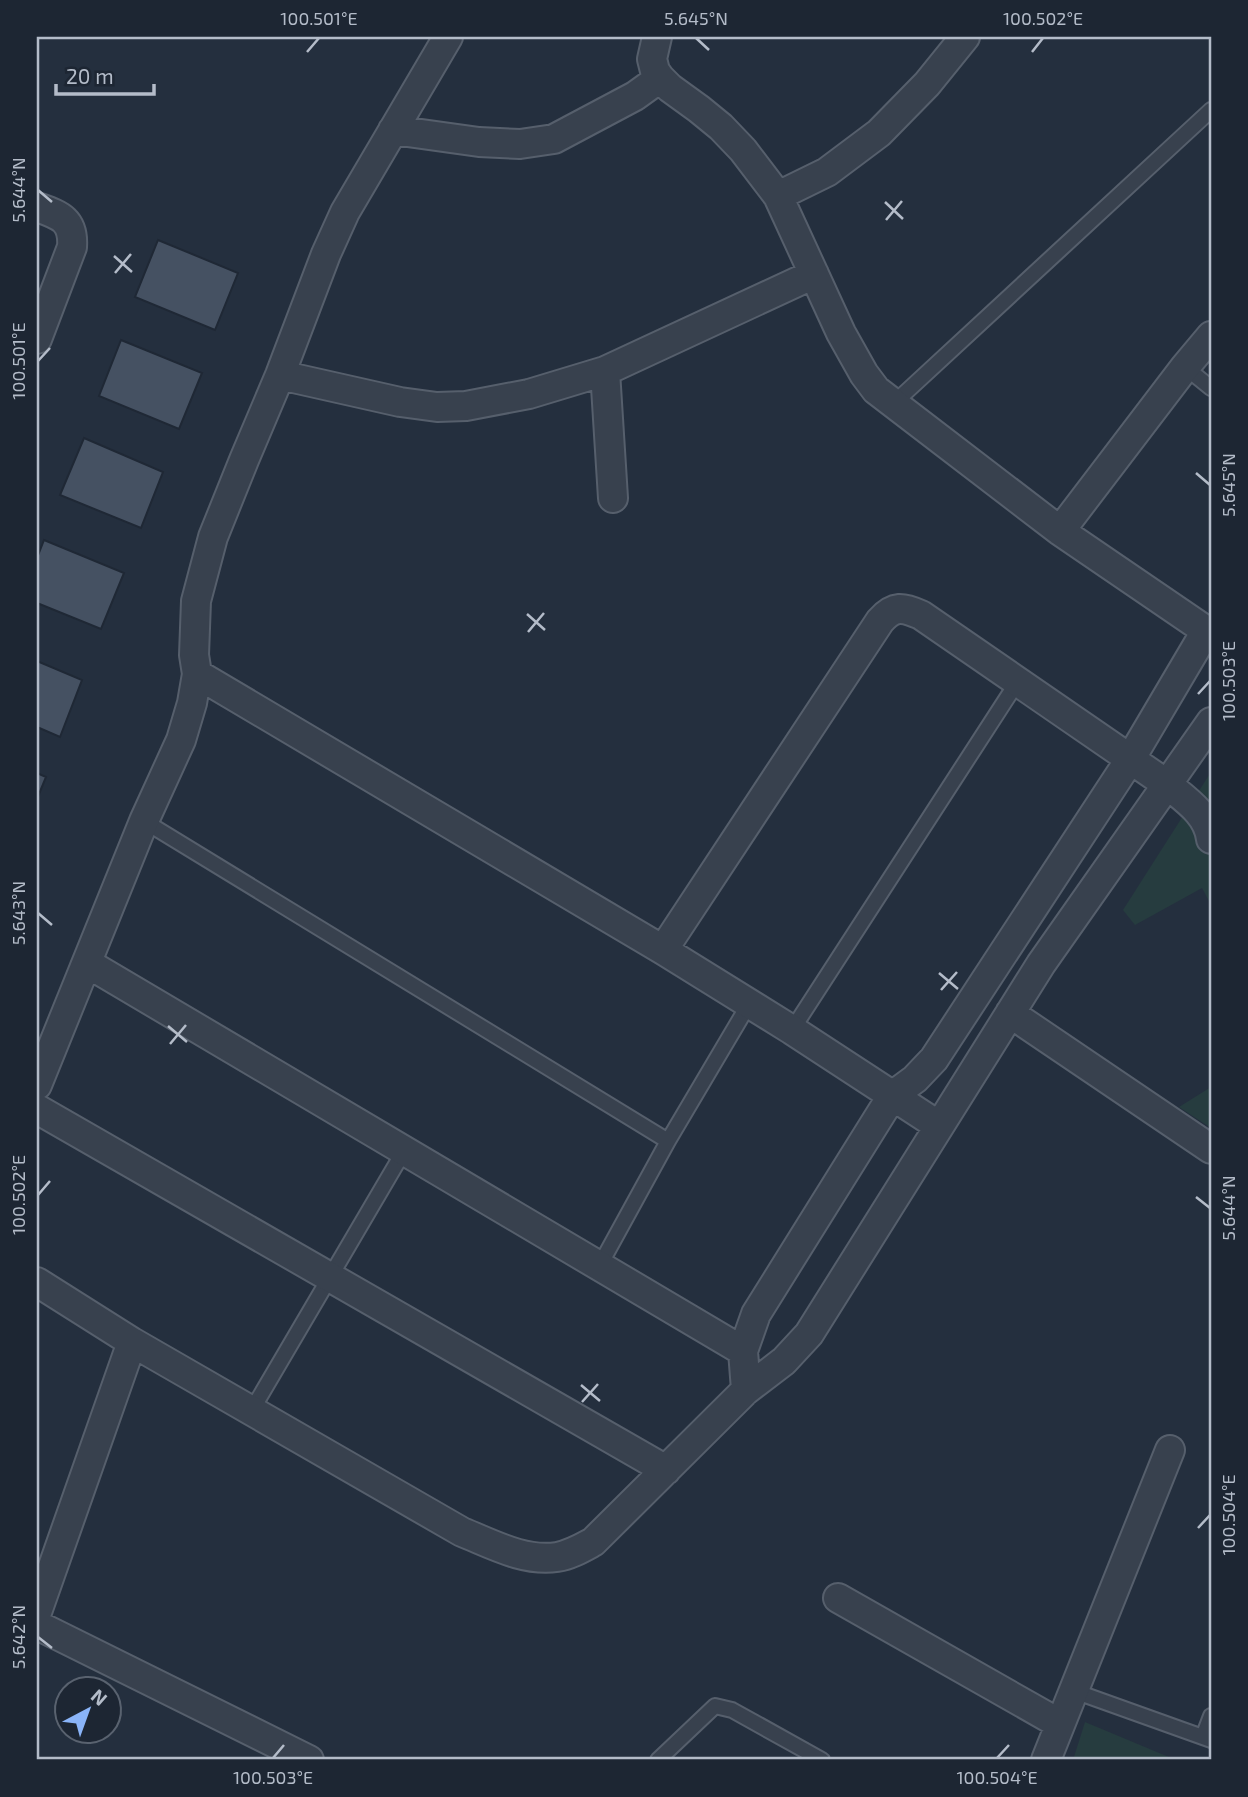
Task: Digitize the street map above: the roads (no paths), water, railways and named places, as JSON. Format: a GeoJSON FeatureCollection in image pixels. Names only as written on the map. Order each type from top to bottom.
{"type":"FeatureCollection","features":[{"type":"Feature","properties":{"kind":"street"},"geometry":{"type":"LineString","coordinates":[[37,1085],[144,821],[181,740],[197,674],[194,654],[196,601],[213,537],[345,212],[448,37]]}},
{"type":"Feature","properties":{"kind":"street"},"geometry":{"type":"LineString","coordinates":[[657,37],[652,60],[655,71],[660,78],[721,127],[743,150],[778,196],[841,333],[876,390],[1060,531],[1209,632],[1131,758],[934,1059],[915,1079],[892,1096],[756,1314],[743,1350],[746,1390]]}},
{"type":"Feature","properties":{"kind":"street"},"geometry":{"type":"LineString","coordinates":[[778,196],[827,172],[879,133],[927,84],[965,37]]}},
{"type":"Feature","properties":{"kind":"street"},"geometry":{"type":"LineString","coordinates":[[393,130],[479,142],[520,144],[554,139],[635,96],[660,78]]}},
{"type":"Feature","properties":{"kind":"street"},"geometry":{"type":"LineString","coordinates":[[37,207],[58,215],[69,225],[73,235],[72,247],[37,339]]}},
{"type":"Feature","properties":{"kind":"street"},"geometry":{"type":"LineString","coordinates":[[281,375],[400,402],[437,407],[466,406],[529,394],[605,371],[814,275]]}},
{"type":"Feature","properties":{"kind":"street"},"geometry":{"type":"LineString","coordinates":[[1060,531],[1211,336]]}},
{"type":"Feature","properties":{"kind":"street"},"geometry":{"type":"LineString","coordinates":[[605,371],[613,498]]}},
{"type":"Feature","properties":{"kind":"street"},"geometry":{"type":"LineString","coordinates":[[663,950],[880,621],[887,613],[896,609],[907,608],[921,615],[1168,785],[1198,810],[1211,839]]}},
{"type":"Feature","properties":{"kind":"street"},"geometry":{"type":"LineString","coordinates":[[197,674],[663,950],[939,1126]]}},
{"type":"Feature","properties":{"kind":"street"},"geometry":{"type":"LineString","coordinates":[[37,1282],[132,1342],[462,1532],[520,1555],[558,1557],[574,1552],[593,1542],[746,1390],[785,1361],[808,1334],[1041,964],[1211,722]]}},
{"type":"Feature","properties":{"kind":"street"},"geometry":{"type":"LineString","coordinates":[[87,962],[743,1350]]}},
{"type":"Feature","properties":{"kind":"street"},"geometry":{"type":"LineString","coordinates":[[1010,1013],[1211,1149]]}},
{"type":"Feature","properties":{"kind":"street"},"geometry":{"type":"LineString","coordinates":[[37,1108],[666,1470]]}},
{"type":"Feature","properties":{"kind":"street"},"geometry":{"type":"LineString","coordinates":[[37,1612],[132,1342]]}},
{"type":"Feature","properties":{"kind":"street"},"geometry":{"type":"LineString","coordinates":[[1046,1760],[1170,1450]]}},
{"type":"Feature","properties":{"kind":"street"},"geometry":{"type":"LineString","coordinates":[[838,1598],[1060,1724]]}},
{"type":"Feature","properties":{"kind":"street"},"geometry":{"type":"LineString","coordinates":[[37,1625],[309,1760]]}},
{"type":"Feature","properties":{"kind":"lane"},"geometry":{"type":"LineString","coordinates":[[893,404],[1211,110]]}},
{"type":"Feature","properties":{"kind":"lane"},"geometry":{"type":"LineString","coordinates":[[1185,367],[1211,388]]}},
{"type":"Feature","properties":{"kind":"lane"},"geometry":{"type":"LineString","coordinates":[[792,1030],[1017,681]]}},
{"type":"Feature","properties":{"kind":"lane"},"geometry":{"type":"LineString","coordinates":[[144,821],[668,1141]]}},
{"type":"Feature","properties":{"kind":"lane"},"geometry":{"type":"LineString","coordinates":[[600,1265],[668,1141],[749,1004]]}},
{"type":"Feature","properties":{"kind":"lane"},"geometry":{"type":"LineString","coordinates":[[251,1410],[404,1151]]}},
{"type":"Feature","properties":{"kind":"lane"},"geometry":{"type":"LineString","coordinates":[[1074,1691],[1207,1739],[1211,1716]]}},
{"type":"Feature","properties":{"kind":"lane"},"geometry":{"type":"LineString","coordinates":[[658,1760],[715,1706],[732,1710],[822,1760]]}}]}
